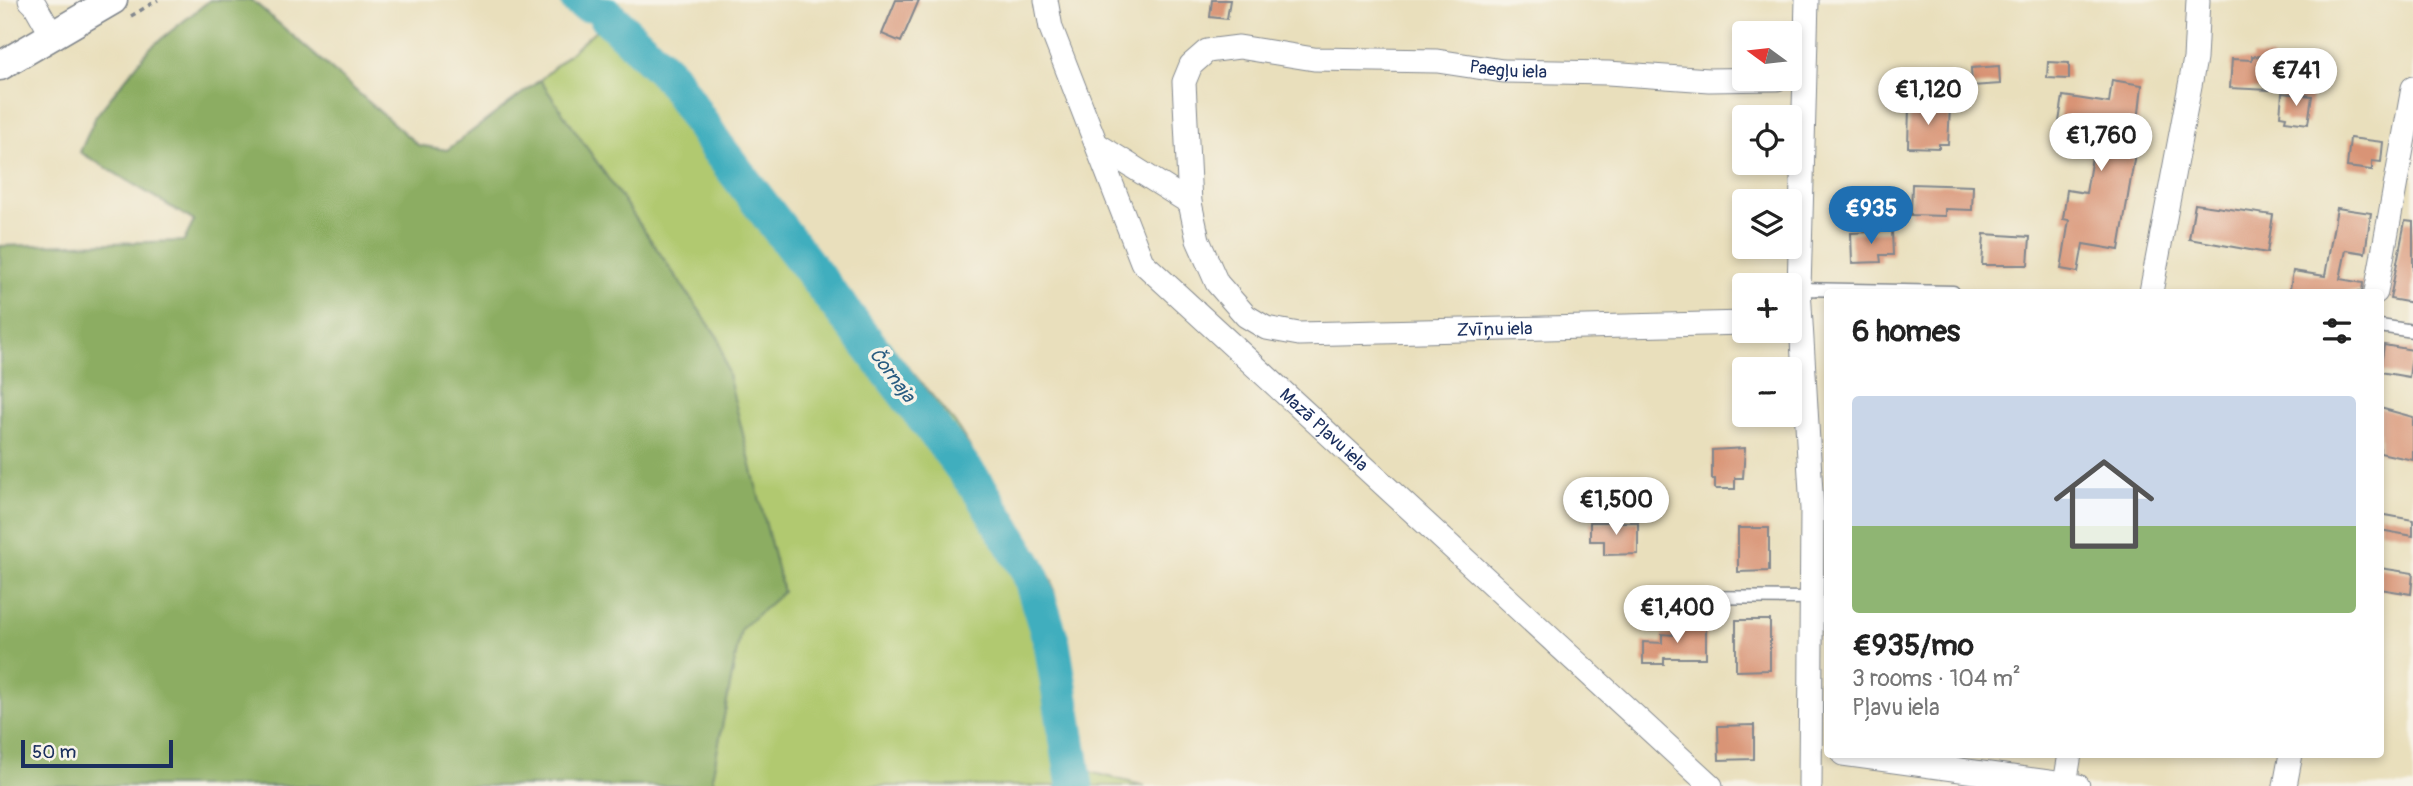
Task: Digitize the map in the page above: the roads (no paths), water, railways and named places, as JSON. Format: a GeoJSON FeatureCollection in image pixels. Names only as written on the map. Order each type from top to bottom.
{"type":"FeatureCollection","features":[{"type":"Feature","properties":{"kind":"street"},"geometry":{"type":"LineString","coordinates":[[30,0],[52,35]]}},
{"type":"Feature","properties":{"kind":"street"},"geometry":{"type":"LineString","coordinates":[[0,66],[113,0]]}},
{"type":"Feature","properties":{"kind":"street","name":"Mazā Pļavu iela"},"geometry":{"type":"LineString","coordinates":[[1046,0],[1051,28],[1142,262],[1711,786]]}},
{"type":"Feature","properties":{"kind":"street"},"geometry":{"type":"LineString","coordinates":[[1802,43],[1807,0]]}},
{"type":"Feature","properties":{"kind":"street"},"geometry":{"type":"LineString","coordinates":[[2152,289],[2195,59],[2198,0]]}},
{"type":"Feature","properties":{"kind":"street","name":"Paegļu iela"},"geometry":{"type":"LineString","coordinates":[[1247,316],[1217,283],[1198,240],[1190,203],[1184,82],[1191,65],[1207,51],[1239,47],[1314,59],[1437,61],[1503,71],[1732,80]]}},
{"type":"Feature","properties":{"kind":"street"},"geometry":{"type":"LineString","coordinates":[[2377,289],[2413,88]]}},
{"type":"Feature","properties":{"kind":"street"},"geometry":{"type":"LineString","coordinates":[[1798,91],[1799,273]]}},
{"type":"Feature","properties":{"kind":"street"},"geometry":{"type":"LineString","coordinates":[[1098,145],[1190,203]]}},
{"type":"Feature","properties":{"kind":"street","name":"Zvīņu iela"},"geometry":{"type":"LineString","coordinates":[[1247,316],[1266,328],[1299,334],[1732,323]]}},
{"type":"Feature","properties":{"kind":"street"},"geometry":{"type":"LineString","coordinates":[[1798,343],[1819,510],[1813,598],[1819,751],[1810,786]]}},
{"type":"Feature","properties":{"kind":"street"},"geometry":{"type":"LineString","coordinates":[[1873,758],[2072,785],[2070,758]]}},
{"type":"Feature","properties":{"kind":"street"},"geometry":{"type":"LineString","coordinates":[[2285,786],[2290,758]]}},
{"type":"Feature","properties":{"kind":"lane"},"geometry":{"type":"LineString","coordinates":[[1802,289],[1824,289]]}},
{"type":"Feature","properties":{"kind":"lane"},"geometry":{"type":"LineString","coordinates":[[2384,327],[2413,331]]}},
{"type":"Feature","properties":{"kind":"lane"},"geometry":{"type":"LineString","coordinates":[[1669,597],[1813,598]]}},
{"type":"Feature","properties":{"kind":"waterway","name":"Čornaja"},"geometry":{"type":"LineString","coordinates":[[579,0],[584,3]]}},
{"type":"Feature","properties":{"kind":"waterway","name":"Čornaja"},"geometry":{"type":"LineString","coordinates":[[606,15],[671,77],[716,146],[980,490],[1029,571],[1052,644],[1075,786]]}}]}
